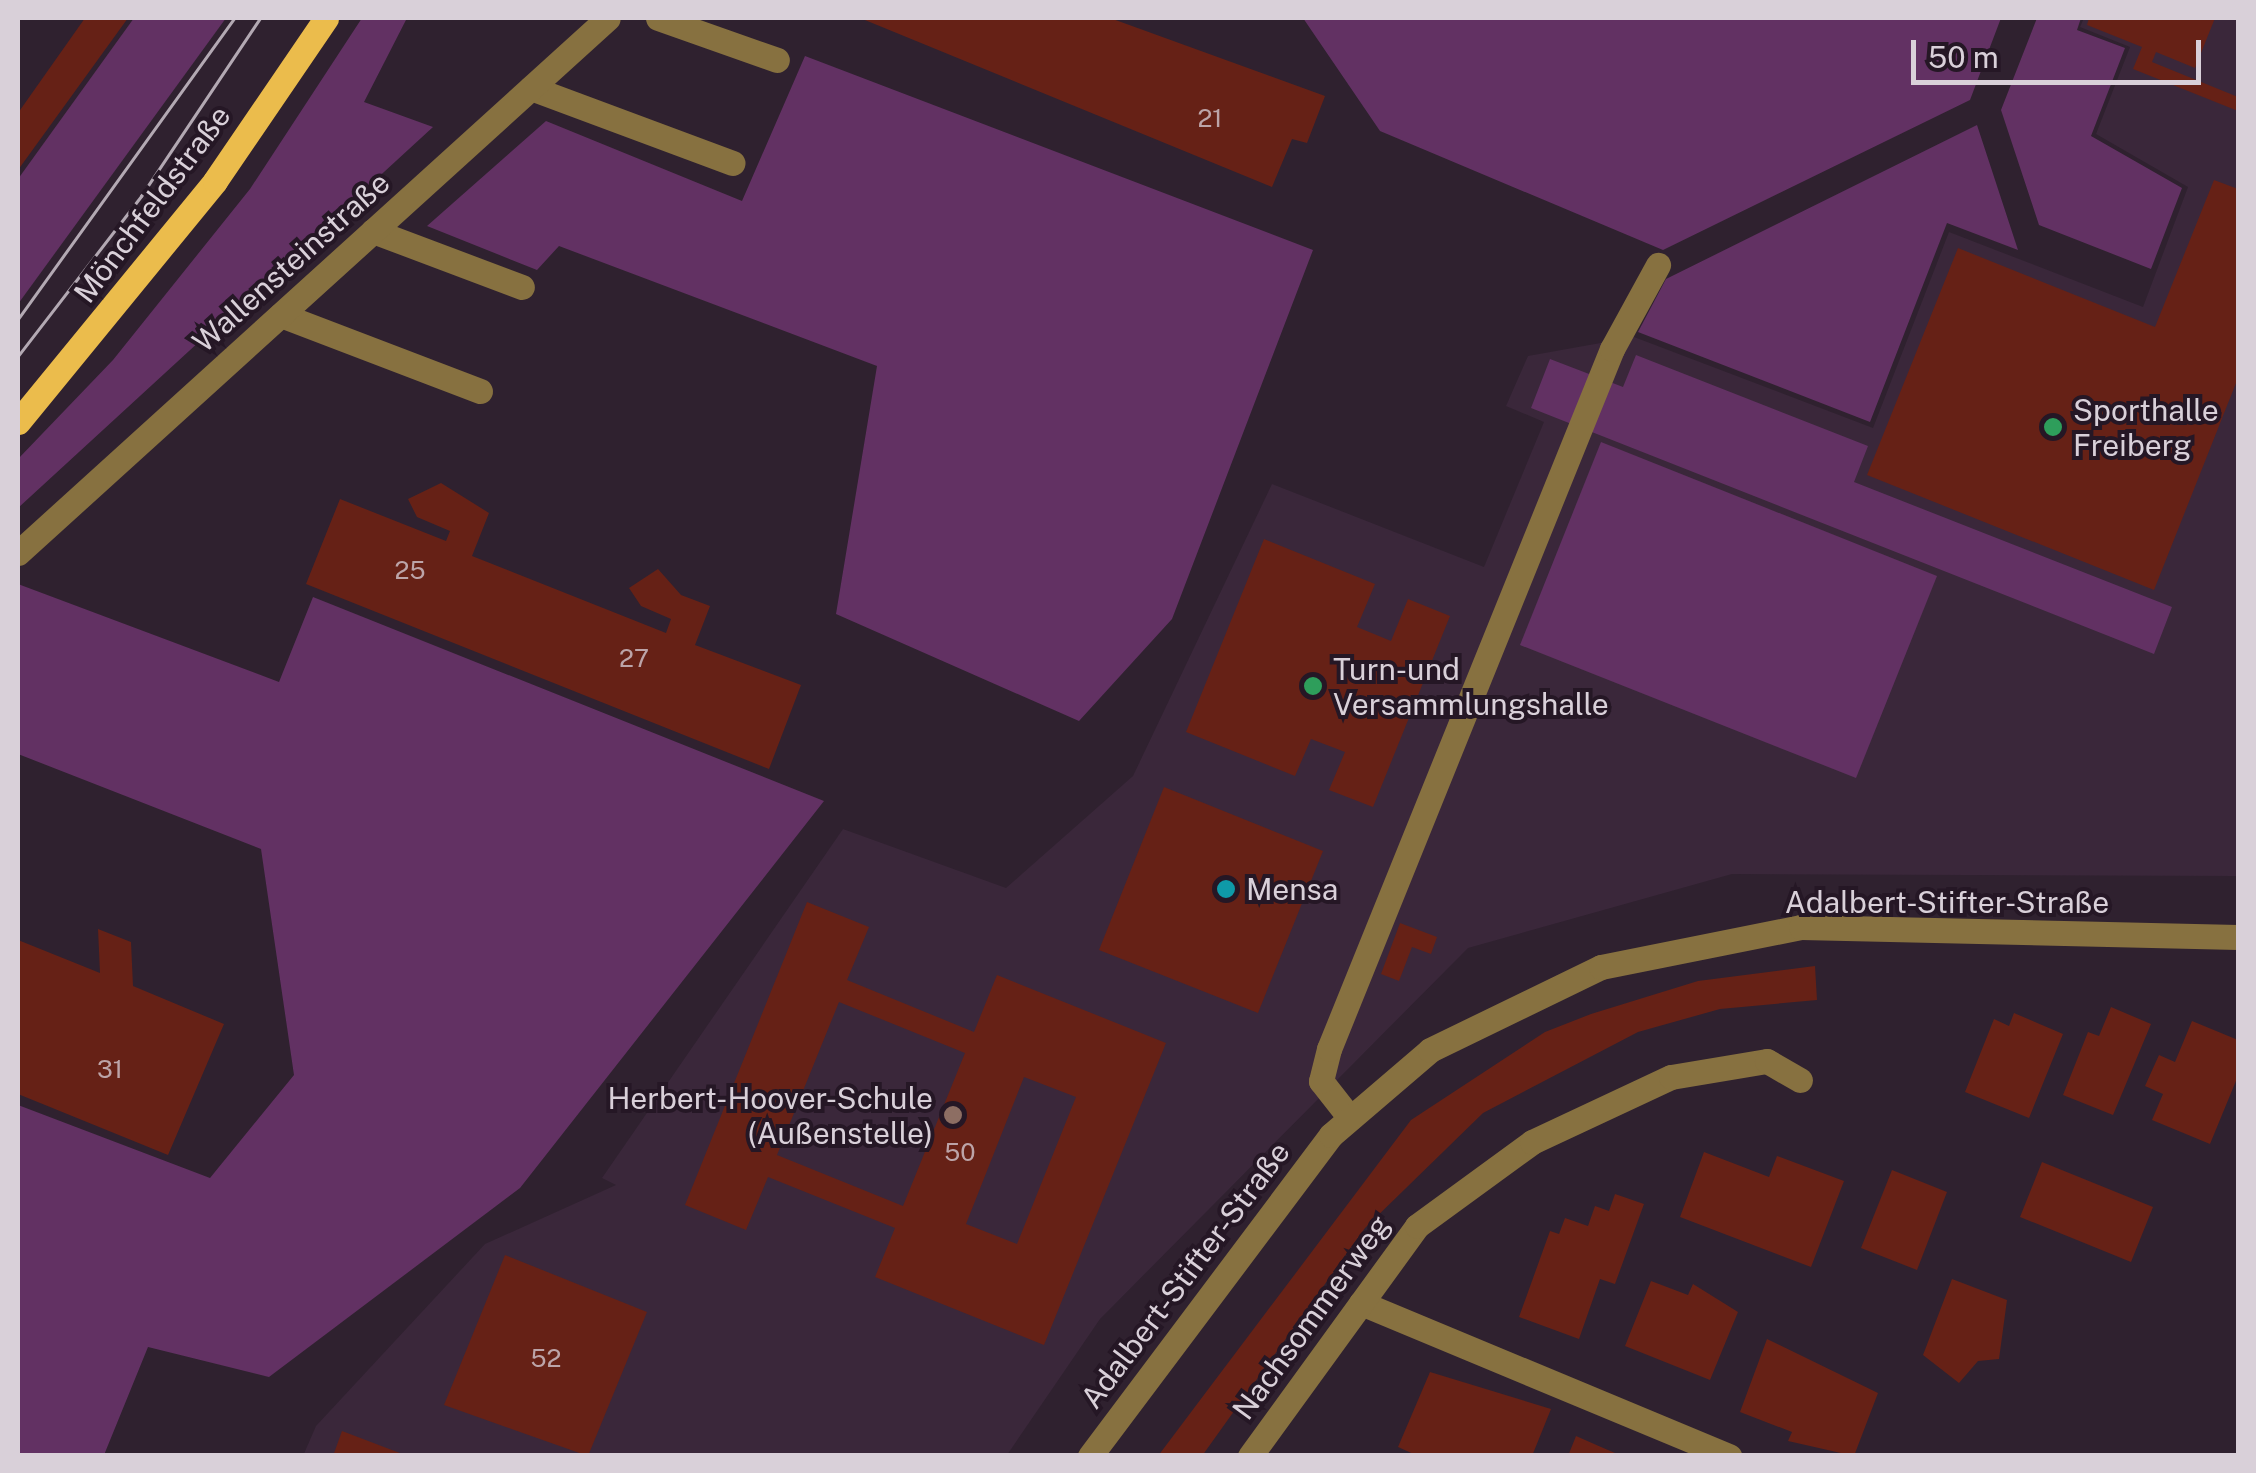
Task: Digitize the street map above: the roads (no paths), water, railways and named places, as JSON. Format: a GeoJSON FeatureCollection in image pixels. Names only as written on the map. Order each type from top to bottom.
{"type":"FeatureCollection","features":[{"type":"Feature","properties":{"kind":"main road","name":"Mönchfeldstraße"},"geometry":{"type":"LineString","coordinates":[[18,422],[215,181],[326,18]]}},
{"type":"Feature","properties":{"kind":"street","name":"Wallensteinstraße"},"geometry":{"type":"LineString","coordinates":[[18,554],[608,18]]}},
{"type":"Feature","properties":{"kind":"street"},"geometry":{"type":"LineString","coordinates":[[658,18],[777,60]]}},
{"type":"Feature","properties":{"kind":"street"},"geometry":{"type":"LineString","coordinates":[[531,88],[733,163]]}},
{"type":"Feature","properties":{"kind":"street"},"geometry":{"type":"LineString","coordinates":[[373,231],[522,287]]}},
{"type":"Feature","properties":{"kind":"street"},"geometry":{"type":"LineString","coordinates":[[1350,1118],[1321,1081],[1329,1049],[1612,349],[1658,266]]}},
{"type":"Feature","properties":{"kind":"street"},"geometry":{"type":"LineString","coordinates":[[280,315],[480,392]]}},
{"type":"Feature","properties":{"kind":"street","name":"Adalbert-Stifter-Straße"},"geometry":{"type":"LineString","coordinates":[[1090,1456],[1350,1118],[1430,1050],[1601,967],[1802,927],[2238,937]]}},
{"type":"Feature","properties":{"kind":"street","name":"Nachsommerweg"},"geometry":{"type":"LineString","coordinates":[[1250,1456],[1418,1226],[1532,1142],[1672,1077],[1767,1061],[1800,1080]]}},
{"type":"Feature","properties":{"kind":"street"},"geometry":{"type":"LineString","coordinates":[[1361,1303],[1728,1456]]}},
{"type":"Feature","properties":{"kind":"tram line"},"geometry":{"type":"LineString","coordinates":[[18,319],[234,18]]}},
{"type":"Feature","properties":{"kind":"tram line"},"geometry":{"type":"LineString","coordinates":[[18,356],[141,196],[260,18]]}},
{"type":"Feature","properties":{"kind":"place","name":"Sporthalle Freiberg"},"geometry":{"type":"Point","coordinates":[2053,427]}},
{"type":"Feature","properties":{"kind":"place","name":"Turn-und Versammlungshalle"},"geometry":{"type":"Point","coordinates":[1313,686]}},
{"type":"Feature","properties":{"kind":"place","name":"Mensa"},"geometry":{"type":"Point","coordinates":[1226,889]}},
{"type":"Feature","properties":{"kind":"place","name":"Herbert-Hoover-Schule (Außenstelle)"},"geometry":{"type":"Point","coordinates":[953,1115]}}]}
